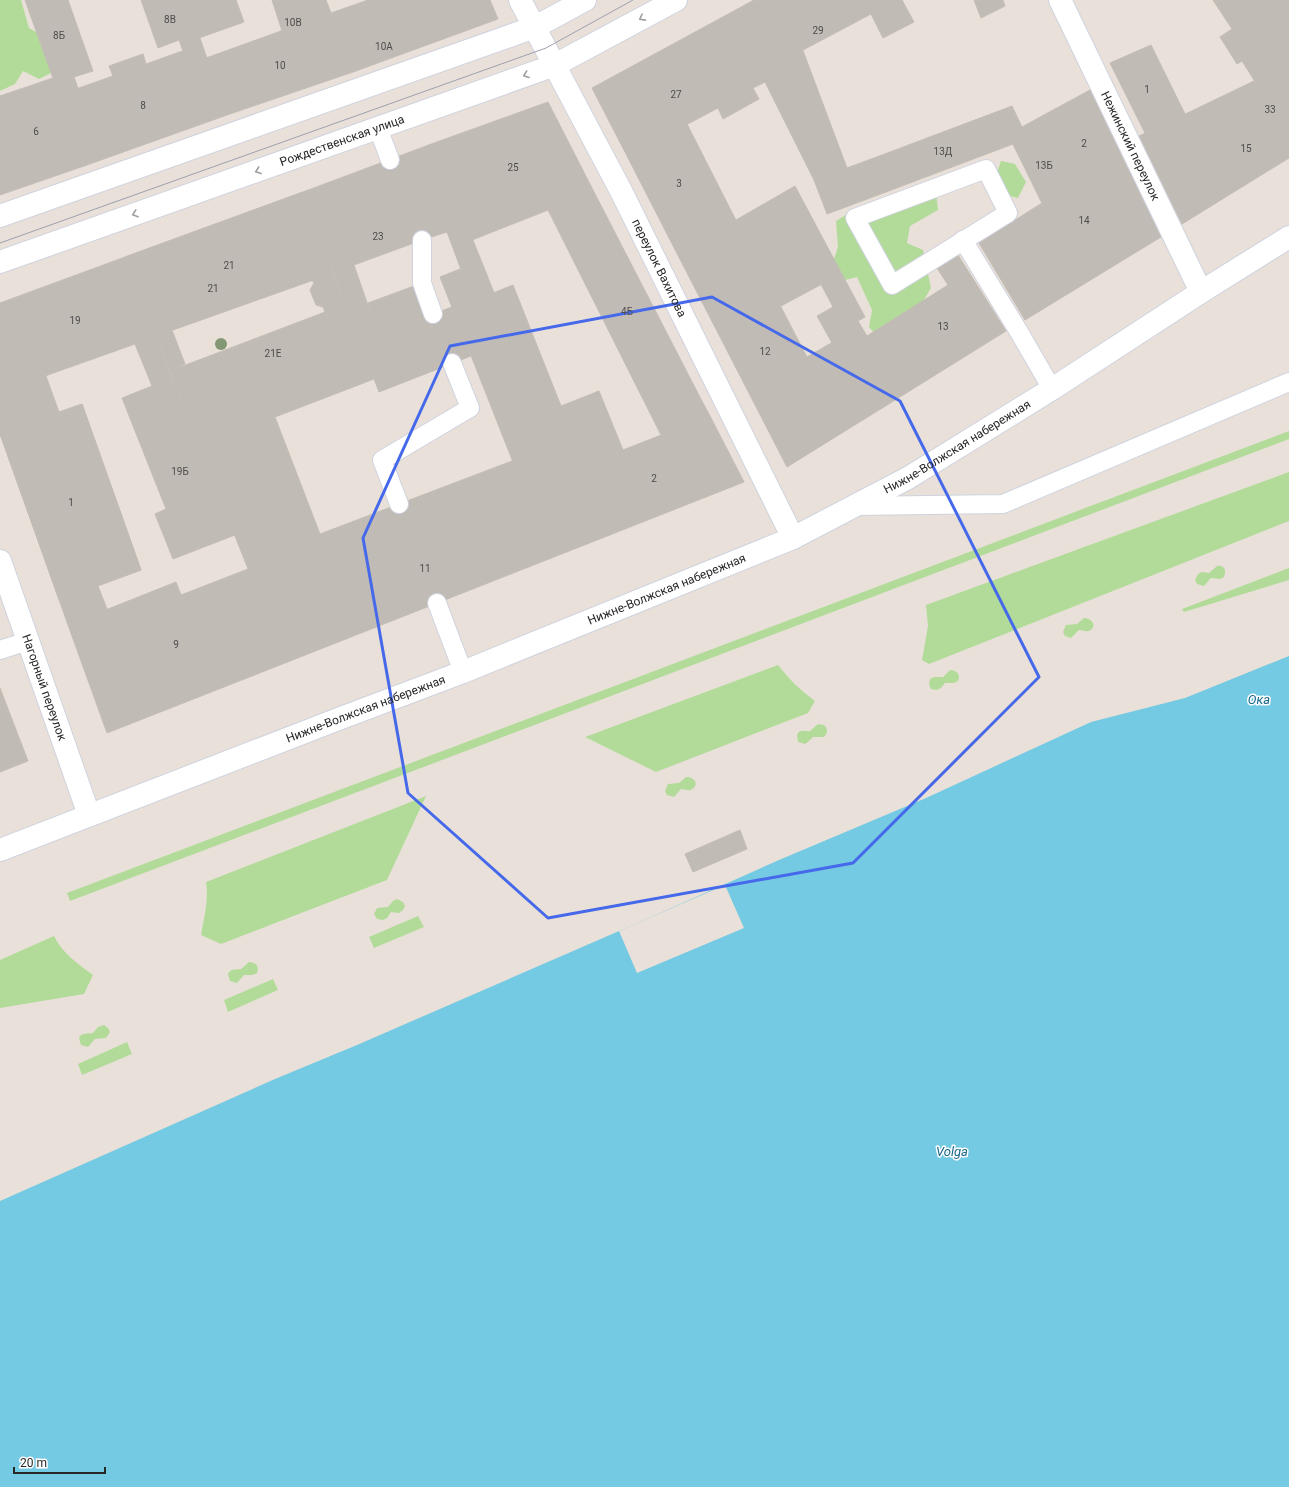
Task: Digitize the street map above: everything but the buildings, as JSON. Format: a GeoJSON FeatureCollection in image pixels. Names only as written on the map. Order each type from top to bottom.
{"type":"FeatureCollection","features":[{"type":"Feature","properties":{"kind":"street","name":"переулок Вахитова"},"geometry":{"type":"LineString","coordinates":[[520,0],[624,198],[793,538]]}},
{"type":"Feature","properties":{"kind":"street"},"geometry":{"type":"LineString","coordinates":[[0,216],[535,28],[584,0]]}},
{"type":"Feature","properties":{"kind":"street","name":"Рождественская улица"},"geometry":{"type":"LineString","coordinates":[[0,262],[555,65],[676,0]]}},
{"type":"Feature","properties":{"kind":"street","name":"Нежинский переулок"},"geometry":{"type":"LineString","coordinates":[[1060,0],[1200,292]]}},
{"type":"Feature","properties":{"kind":"street","name":"Нижне-Волжская набережная"},"geometry":{"type":"LineString","coordinates":[[0,850],[463,672],[793,538],[908,478],[1052,389],[1200,292],[1289,237]]}},
{"type":"Feature","properties":{"kind":"street","name":"Нагорный переулок"},"geometry":{"type":"LineString","coordinates":[[0,561],[89,815]]}},
{"type":"Feature","properties":{"kind":"lane"},"geometry":{"type":"LineString","coordinates":[[378,128],[390,160]]}},
{"type":"Feature","properties":{"kind":"lane"},"geometry":{"type":"LineString","coordinates":[[986,169],[1008,213],[963,240],[892,285],[855,218],[986,169]]}},
{"type":"Feature","properties":{"kind":"lane"},"geometry":{"type":"LineString","coordinates":[[422,240],[422,283],[434,314]]}},
{"type":"Feature","properties":{"kind":"lane"},"geometry":{"type":"LineString","coordinates":[[963,240],[1052,389]]}},
{"type":"Feature","properties":{"kind":"lane"},"geometry":{"type":"LineString","coordinates":[[399,504],[382,460],[470,408],[452,364]]}},
{"type":"Feature","properties":{"kind":"lane"},"geometry":{"type":"LineString","coordinates":[[853,506],[1003,504],[1289,382]]}},
{"type":"Feature","properties":{"kind":"lane"},"geometry":{"type":"LineString","coordinates":[[437,603],[463,672]]}},
{"type":"Feature","properties":{"kind":"lane"},"geometry":{"type":"LineString","coordinates":[[0,650],[28,641]]}},
{"type":"Feature","properties":{"kind":"highlighted area"},"geometry":{"type":"Polygon","coordinates":[[[712,297],[900,401],[1039,677],[853,863],[548,918],[408,793],[363,538],[450,346],[712,297]]]}},
{"type":"Feature","properties":{"kind":"green space"},"geometry":{"type":"Polygon","coordinates":[[[0,0],[21,0],[29,28],[57,44],[59,69],[39,79],[23,71],[15,84],[0,91],[0,0]]]}},
{"type":"Feature","properties":{"kind":"green space"},"geometry":{"type":"Polygon","coordinates":[[[1001,161],[1015,164],[1026,182],[1018,198],[1003,194],[996,176],[1001,161]]]}},
{"type":"Feature","properties":{"kind":"green space"},"geometry":{"type":"Polygon","coordinates":[[[936,192],[938,210],[910,226],[907,243],[923,250],[931,288],[903,336],[883,343],[869,327],[872,310],[857,277],[841,281],[831,268],[838,247],[836,221],[857,208],[936,192]]]}},
{"type":"Feature","properties":{"kind":"green space"},"geometry":{"type":"Polygon","coordinates":[[[1289,431],[1289,439],[70,901],[67,893],[1289,431]]]}},
{"type":"Feature","properties":{"kind":"green space"},"geometry":{"type":"Polygon","coordinates":[[[1289,472],[1289,521],[929,664],[922,660],[928,626],[926,605],[1289,472]]]}},
{"type":"Feature","properties":{"kind":"green space"},"geometry":{"type":"Polygon","coordinates":[[[1217,566],[1224,568],[1224,577],[1220,579],[1211,578],[1204,586],[1197,584],[1195,580],[1198,574],[1202,572],[1209,573],[1217,566]]]}},
{"type":"Feature","properties":{"kind":"green space"},"geometry":{"type":"Polygon","coordinates":[[[1289,568],[1289,580],[1184,612],[1182,609],[1289,568]]]}},
{"type":"Feature","properties":{"kind":"green space"},"geometry":{"type":"Polygon","coordinates":[[[1084,618],[1089,619],[1093,623],[1092,629],[1088,631],[1079,630],[1071,638],[1065,636],[1063,632],[1066,625],[1077,624],[1084,618]]]}},
{"type":"Feature","properties":{"kind":"green space"},"geometry":{"type":"Polygon","coordinates":[[[778,665],[804,693],[815,701],[808,713],[656,772],[585,737],[778,665]]]}},
{"type":"Feature","properties":{"kind":"green space"},"geometry":{"type":"Polygon","coordinates":[[[950,670],[958,673],[958,681],[954,683],[945,683],[937,690],[931,689],[929,684],[930,679],[934,677],[943,677],[950,670]]]}},
{"type":"Feature","properties":{"kind":"green space"},"geometry":{"type":"Polygon","coordinates":[[[818,724],[824,725],[826,728],[827,732],[824,737],[813,737],[805,744],[798,742],[797,735],[799,732],[810,731],[818,724]]]}},
{"type":"Feature","properties":{"kind":"green space"},"geometry":{"type":"Polygon","coordinates":[[[686,777],[694,780],[696,784],[694,788],[691,790],[681,789],[674,797],[667,795],[665,791],[668,784],[679,783],[686,777]]]}},
{"type":"Feature","properties":{"kind":"green space"},"geometry":{"type":"Polygon","coordinates":[[[426,796],[387,880],[221,944],[201,935],[207,902],[206,882],[426,796]]]}},
{"type":"Feature","properties":{"kind":"green space"},"geometry":{"type":"Polygon","coordinates":[[[397,899],[403,902],[405,906],[403,910],[399,913],[391,912],[387,918],[383,920],[377,919],[374,914],[377,908],[388,907],[397,899]]]}},
{"type":"Feature","properties":{"kind":"green space"},"geometry":{"type":"Polygon","coordinates":[[[418,916],[424,927],[374,948],[369,937],[418,916]]]}},
{"type":"Feature","properties":{"kind":"green space"},"geometry":{"type":"Polygon","coordinates":[[[54,936],[61,948],[66,953],[93,975],[84,994],[0,1008],[0,960],[54,936]]]}},
{"type":"Feature","properties":{"kind":"green space"},"geometry":{"type":"Polygon","coordinates":[[[249,962],[256,965],[258,968],[257,973],[253,975],[244,975],[237,983],[230,981],[228,974],[230,971],[241,969],[249,962]]]}},
{"type":"Feature","properties":{"kind":"green space"},"geometry":{"type":"Polygon","coordinates":[[[273,979],[278,990],[228,1012],[224,1000],[273,979]]]}},
{"type":"Feature","properties":{"kind":"green space"},"geometry":{"type":"Polygon","coordinates":[[[104,1025],[110,1032],[106,1038],[95,1039],[88,1047],[81,1045],[79,1038],[82,1035],[93,1033],[98,1027],[104,1025]]]}},
{"type":"Feature","properties":{"kind":"green space"},"geometry":{"type":"Polygon","coordinates":[[[127,1042],[132,1054],[82,1075],[78,1064],[127,1042]]]}},
{"type":"Feature","properties":{"kind":"water","name":"Volga"},"geometry":{"type":"Polygon","coordinates":[[[1289,656],[1289,1487],[0,1487],[0,1201],[275,1079],[357,1045],[779,860],[926,798],[1091,722],[1185,698],[1289,656]]]}},
{"type":"Feature","properties":{"kind":"pier"},"geometry":{"type":"Polygon","coordinates":[[[725,885],[744,928],[637,973],[619,931],[725,885]]]}},
{"type":"Feature","properties":{"kind":"tram line"},"geometry":{"type":"LineString","coordinates":[[0,243],[546,48],[633,0]]}},
{"type":"Feature","properties":{"kind":"water label","name":"Ока"},"geometry":{"type":"Point","coordinates":[1259,699]}}]}
